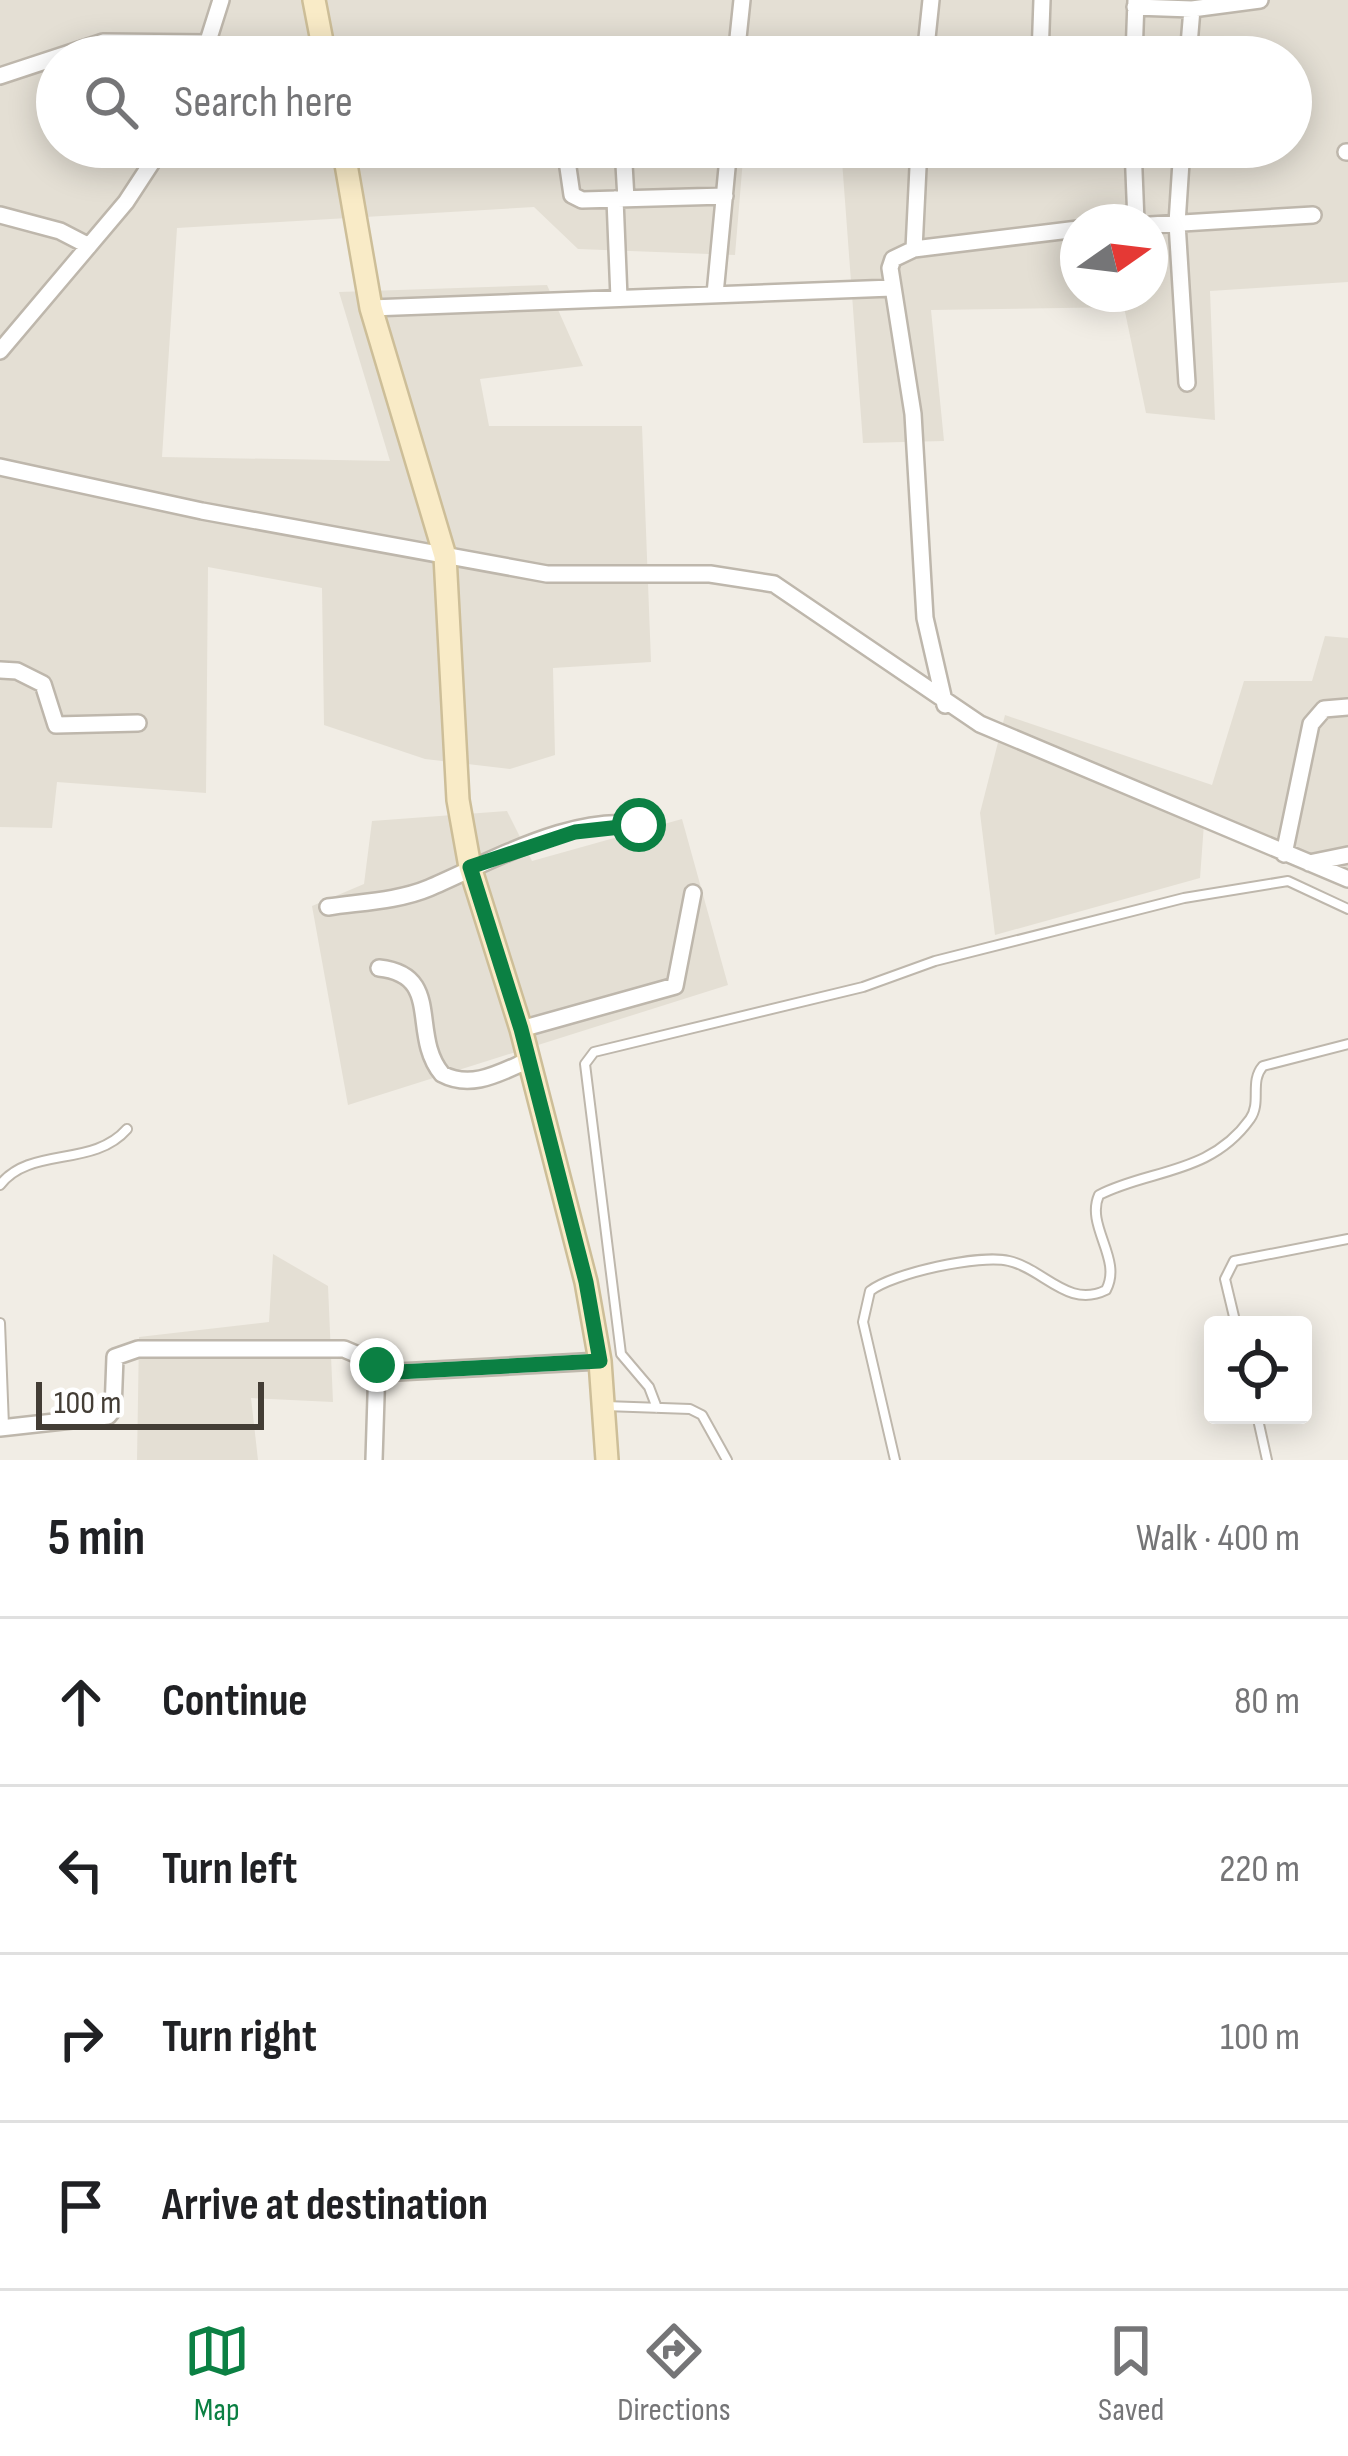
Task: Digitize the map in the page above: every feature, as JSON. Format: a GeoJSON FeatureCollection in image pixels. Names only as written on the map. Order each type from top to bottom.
{"type":"FeatureCollection","features":[{"type":"Feature","properties":{"kind":"street"},"geometry":{"type":"LineString","coordinates":[[210,36],[221,0]]}},
{"type":"Feature","properties":{"kind":"street"},"geometry":{"type":"LineString","coordinates":[[314,0],[321,36]]}},
{"type":"Feature","properties":{"kind":"street"},"geometry":{"type":"LineString","coordinates":[[738,36],[742,0]]}},
{"type":"Feature","properties":{"kind":"street"},"geometry":{"type":"LineString","coordinates":[[928,36],[931,0]]}},
{"type":"Feature","properties":{"kind":"street"},"geometry":{"type":"LineString","coordinates":[[1041,36],[1042,0]]}},
{"type":"Feature","properties":{"kind":"street"},"geometry":{"type":"LineString","coordinates":[[1135,36],[1136,4],[1192,9],[1260,0]]}},
{"type":"Feature","properties":{"kind":"street"},"geometry":{"type":"LineString","coordinates":[[1190,36],[1192,9]]}},
{"type":"Feature","properties":{"kind":"street"},"geometry":{"type":"LineString","coordinates":[[0,76],[36,64]]}},
{"type":"Feature","properties":{"kind":"street"},"geometry":{"type":"LineString","coordinates":[[0,351],[7,330],[89,246],[147,168]]}},
{"type":"Feature","properties":{"kind":"street"},"geometry":{"type":"LineString","coordinates":[[347,168],[371,308],[445,556],[458,800],[470,867],[521,1029],[586,1282],[600,1361],[607,1460]]}},
{"type":"Feature","properties":{"kind":"street"},"geometry":{"type":"LineString","coordinates":[[568,168],[572,195],[621,199],[725,196]]}},
{"type":"Feature","properties":{"kind":"street"},"geometry":{"type":"LineString","coordinates":[[619,298],[622,168]]}},
{"type":"Feature","properties":{"kind":"street"},"geometry":{"type":"LineString","coordinates":[[715,294],[727,168]]}},
{"type":"Feature","properties":{"kind":"street"},"geometry":{"type":"LineString","coordinates":[[914,249],[919,168]]}},
{"type":"Feature","properties":{"kind":"street"},"geometry":{"type":"LineString","coordinates":[[1134,168],[1135,204]]}},
{"type":"Feature","properties":{"kind":"street"},"geometry":{"type":"LineString","coordinates":[[1182,168],[1178,223],[1187,382]]}},
{"type":"Feature","properties":{"kind":"street"},"geometry":{"type":"LineString","coordinates":[[1168,224],[1313,214]]}},
{"type":"Feature","properties":{"kind":"street"},"geometry":{"type":"LineString","coordinates":[[0,215],[44,225],[89,246]]}},
{"type":"Feature","properties":{"kind":"street"},"geometry":{"type":"LineString","coordinates":[[945,705],[925,618],[914,414],[892,288],[892,259],[914,249],[1060,231]]}},
{"type":"Feature","properties":{"kind":"street"},"geometry":{"type":"LineString","coordinates":[[371,308],[892,288]]}},
{"type":"Feature","properties":{"kind":"street"},"geometry":{"type":"LineString","coordinates":[[0,467],[445,556],[564,575],[710,574],[774,584],[800,597],[945,705],[1024,745],[1348,879]]}},
{"type":"Feature","properties":{"kind":"street"},"geometry":{"type":"LineString","coordinates":[[0,670],[17,670],[44,684],[56,725],[138,723]]}},
{"type":"Feature","properties":{"kind":"street"},"geometry":{"type":"LineString","coordinates":[[1284,854],[1311,724],[1324,709],[1348,707]]}},
{"type":"Feature","properties":{"kind":"street"},"geometry":{"type":"LineString","coordinates":[[328,908],[414,893],[470,867],[606,825],[650,828]]}},
{"type":"Feature","properties":{"kind":"street"},"geometry":{"type":"LineString","coordinates":[[1306,863],[1348,855]]}},
{"type":"Feature","properties":{"kind":"street"},"geometry":{"type":"LineString","coordinates":[[521,1029],[675,986],[693,893]]}},
{"type":"Feature","properties":{"kind":"street"},"geometry":{"type":"LineString","coordinates":[[379,968],[411,976],[425,1043],[442,1074],[464,1082],[483,1079],[529,1060]]}},
{"type":"Feature","properties":{"kind":"street"},"geometry":{"type":"LineString","coordinates":[[2,1427],[108,1416],[113,1410],[113,1364],[129,1350],[344,1349],[398,1372],[600,1361]]}},
{"type":"Feature","properties":{"kind":"street"},"geometry":{"type":"LineString","coordinates":[[374,1460],[377,1365]]}},
{"type":"Feature","properties":{"kind":"lane"},"geometry":{"type":"LineString","coordinates":[[657,1408],[649,1387],[621,1354],[584,1064],[594,1052],[863,987],[935,961],[1184,898],[1288,881],[1348,909]]}},
{"type":"Feature","properties":{"kind":"lane"},"geometry":{"type":"LineString","coordinates":[[895,1460],[863,1322],[869,1291],[895,1280],[997,1259],[1016,1262],[1071,1294],[1095,1295],[1111,1281],[1094,1210],[1099,1195],[1184,1170],[1247,1123],[1256,1104],[1257,1073],[1264,1066],[1348,1044]]}},
{"type":"Feature","properties":{"kind":"lane"},"geometry":{"type":"LineString","coordinates":[[0,1185],[27,1166],[106,1148],[127,1129]]}},
{"type":"Feature","properties":{"kind":"lane"},"geometry":{"type":"LineString","coordinates":[[1233,1316],[1225,1279],[1234,1261],[1348,1239]]}},
{"type":"Feature","properties":{"kind":"lane"},"geometry":{"type":"LineString","coordinates":[[0,1323],[2,1427]]}},
{"type":"Feature","properties":{"kind":"lane"},"geometry":{"type":"LineString","coordinates":[[603,1406],[690,1409],[702,1415],[727,1460]]}},
{"type":"Feature","properties":{"kind":"lane"},"geometry":{"type":"LineString","coordinates":[[1259,1424],[1267,1460]]}},
{"type":"Feature","properties":{"kind":"shaded area"},"geometry":{"type":"Polygon","coordinates":[[[0,0],[1348,0],[1348,282],[1210,291],[1215,420],[1146,413],[1125,312],[1168,312],[1168,204],[1060,204],[1060,308],[931,310],[944,441],[863,443],[843,168],[1312,168],[1312,36],[36,36],[36,168],[742,168],[735,255],[578,249],[534,207],[177,228],[162,457],[390,461],[339,292],[547,285],[583,366],[480,379],[489,426],[642,426],[651,662],[553,668],[555,755],[510,769],[425,759],[324,725],[322,588],[208,567],[206,793],[57,782],[52,828],[0,827],[0,0]]]}},
{"type":"Feature","properties":{"kind":"shaded area"},"geometry":{"type":"Polygon","coordinates":[[[1325,636],[1348,638],[1348,869],[1229,829],[1205,810],[1200,878],[995,935],[980,813],[1005,715],[1212,785],[1244,681],[1312,681],[1325,636]]]}},
{"type":"Feature","properties":{"kind":"shaded area"},"geometry":{"type":"Polygon","coordinates":[[[507,811],[532,861],[682,819],[728,985],[348,1105],[312,906],[364,884],[372,821],[507,811]]]}},
{"type":"Feature","properties":{"kind":"shaded area"},"geometry":{"type":"Polygon","coordinates":[[[273,1254],[328,1286],[333,1402],[251,1398],[258,1460],[137,1460],[139,1337],[269,1322],[273,1254]]]}},
{"type":"Feature","properties":{"kind":"route"},"geometry":{"type":"LineString","coordinates":[[377,1365],[398,1372],[600,1361],[586,1282],[521,1029],[470,867],[575,832],[639,825]]}}]}
